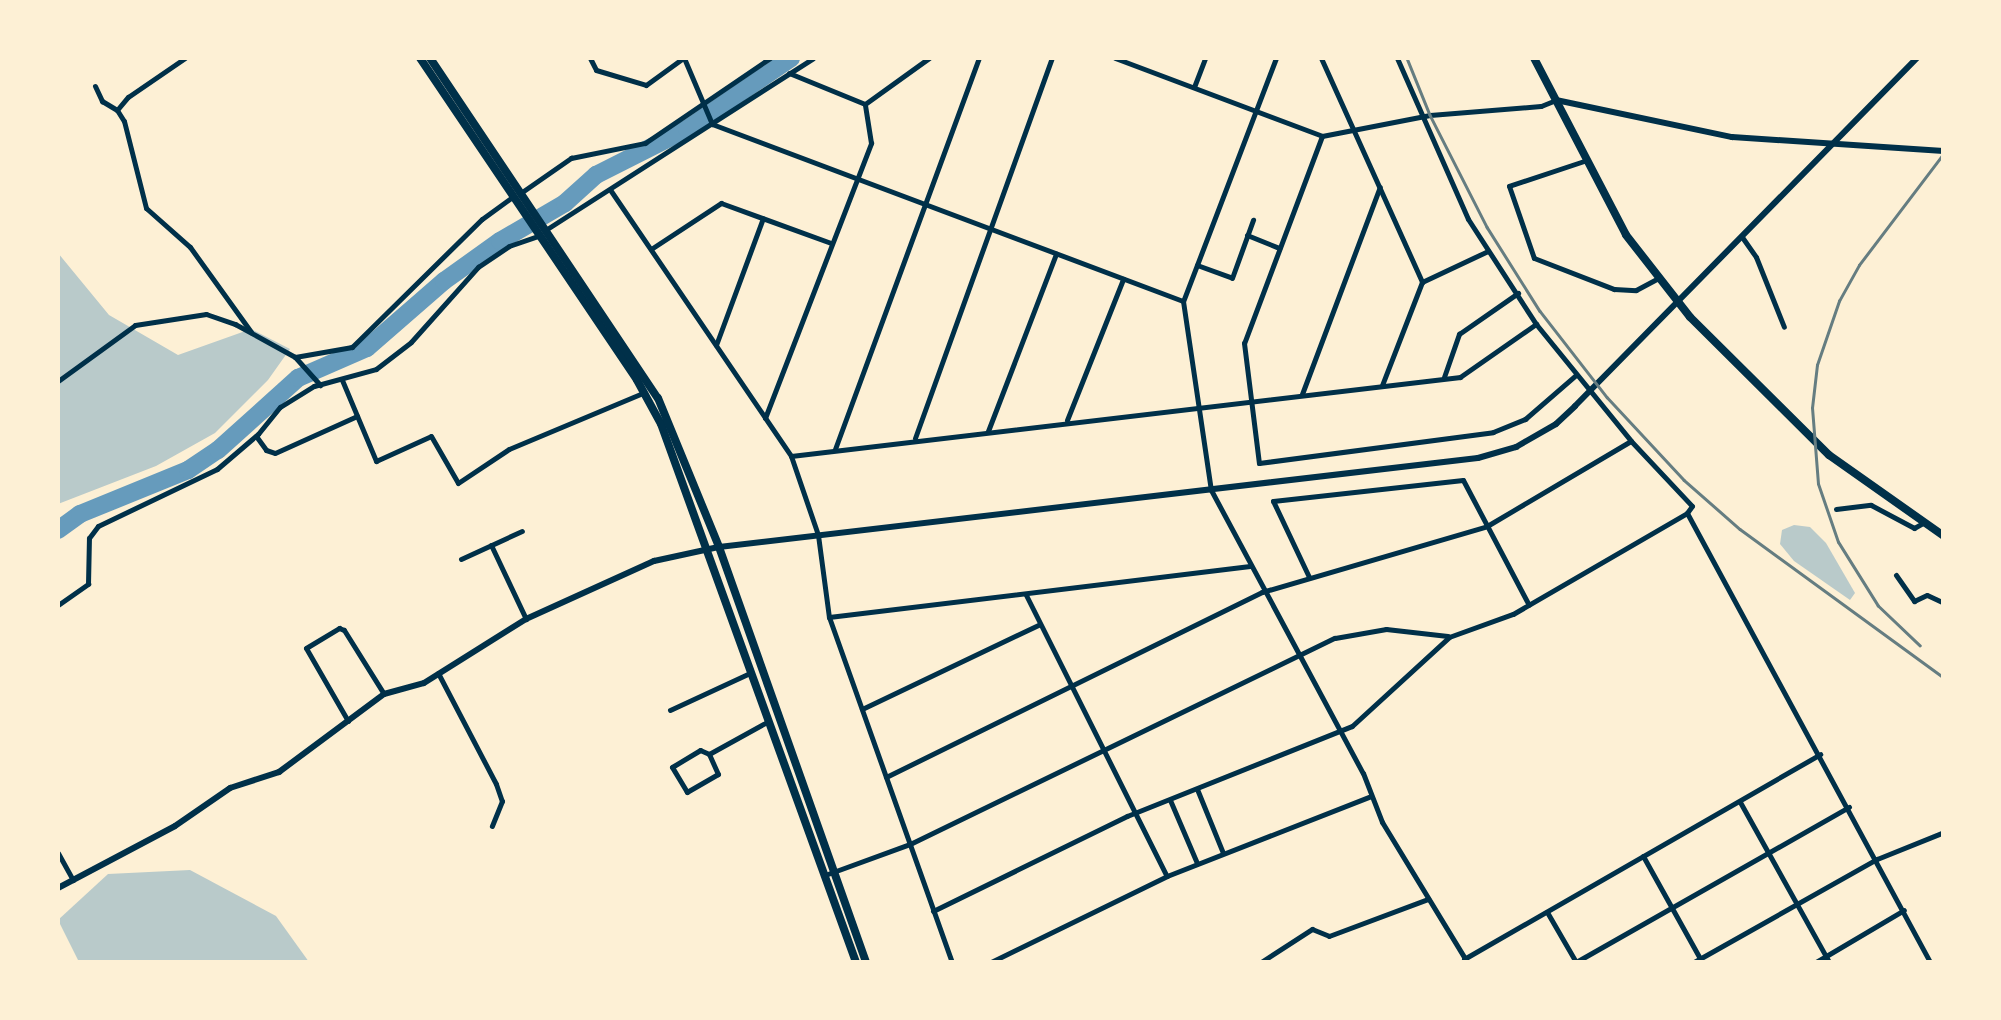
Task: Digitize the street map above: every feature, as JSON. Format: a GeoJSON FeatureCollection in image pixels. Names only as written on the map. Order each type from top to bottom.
{"type":"FeatureCollection","features":[{"type":"Feature","properties":{"kind":"highway"},"geometry":{"type":"LineString","coordinates":[[420,58],[514,199],[542,230],[658,398],[829,873],[856,962]]}},
{"type":"Feature","properties":{"kind":"highway"},"geometry":{"type":"LineString","coordinates":[[430,58],[524,194],[542,230],[644,392],[668,441],[714,548],[752,672],[866,962]]}},
{"type":"Feature","properties":{"kind":"highway"},"geometry":{"type":"LineString","coordinates":[[1534,58],[1584,161],[1626,235],[1679,303],[1830,455],[1943,535]]}},
{"type":"Feature","properties":{"kind":"street"},"geometry":{"type":"LineString","coordinates":[[118,110],[128,97],[185,58]]}},
{"type":"Feature","properties":{"kind":"street"},"geometry":{"type":"LineString","coordinates":[[590,58],[596,70],[646,84],[683,58],[711,121],[1183,302]]}},
{"type":"Feature","properties":{"kind":"street"},"geometry":{"type":"LineString","coordinates":[[297,359],[352,347],[364,339],[448,250],[571,158],[638,147],[770,58]]}},
{"type":"Feature","properties":{"kind":"street"},"geometry":{"type":"LineString","coordinates":[[58,606],[88,584],[89,538],[98,526],[217,469],[256,436],[280,406],[319,382],[342,380],[376,369],[411,342],[478,266],[610,191],[711,121],[813,58]]}},
{"type":"Feature","properties":{"kind":"street"},"geometry":{"type":"LineString","coordinates":[[865,104],[929,58]]}},
{"type":"Feature","properties":{"kind":"street"},"geometry":{"type":"LineString","coordinates":[[835,449],[979,58]]}},
{"type":"Feature","properties":{"kind":"street"},"geometry":{"type":"LineString","coordinates":[[915,438],[1052,58]]}},
{"type":"Feature","properties":{"kind":"street"},"geometry":{"type":"LineString","coordinates":[[1114,58],[1128,60],[1322,136],[1420,117],[1541,106],[1556,100],[1732,137],[1944,151]]}},
{"type":"Feature","properties":{"kind":"street"},"geometry":{"type":"LineString","coordinates":[[1194,87],[1205,58]]}},
{"type":"Feature","properties":{"kind":"street"},"geometry":{"type":"LineString","coordinates":[[1276,58],[1183,302],[1211,490],[1262,592],[1363,773],[1382,822],[1466,960],[1820,754]]}},
{"type":"Feature","properties":{"kind":"street"},"geometry":{"type":"LineString","coordinates":[[1321,58],[1422,282]]}},
{"type":"Feature","properties":{"kind":"street"},"geometry":{"type":"LineString","coordinates":[[934,911],[1137,813],[1352,726],[1449,636],[1528,605],[1688,513],[1692,506],[1578,378],[1536,324],[1488,251],[1420,117],[1398,58]]}},
{"type":"Feature","properties":{"kind":"street"},"geometry":{"type":"LineString","coordinates":[[58,888],[175,826],[230,788],[278,772],[384,694],[424,682],[526,619],[654,561],[714,548],[818,535],[1478,458],[1516,447],[1556,424],[1917,58]]}},
{"type":"Feature","properties":{"kind":"street"},"geometry":{"type":"LineString","coordinates":[[789,73],[865,104]]}},
{"type":"Feature","properties":{"kind":"street"},"geometry":{"type":"LineString","coordinates":[[95,86],[102,101],[118,110],[146,208],[190,247],[252,333]]}},
{"type":"Feature","properties":{"kind":"street"},"geometry":{"type":"LineString","coordinates":[[765,418],[872,143],[865,104]]}},
{"type":"Feature","properties":{"kind":"street"},"geometry":{"type":"LineString","coordinates":[[1322,136],[1244,344],[1259,463],[1493,432],[1525,419],[1578,378]]}},
{"type":"Feature","properties":{"kind":"street"},"geometry":{"type":"LineString","coordinates":[[1584,161],[1510,186],[1534,258],[1614,289],[1636,290],[1659,278]]}},
{"type":"Feature","properties":{"kind":"street"},"geometry":{"type":"LineString","coordinates":[[1302,394],[1380,186]]}},
{"type":"Feature","properties":{"kind":"street"},"geometry":{"type":"LineString","coordinates":[[610,191],[791,456],[818,535],[829,616],[952,962]]}},
{"type":"Feature","properties":{"kind":"street"},"geometry":{"type":"LineString","coordinates":[[651,249],[721,203],[831,243]]}},
{"type":"Feature","properties":{"kind":"street"},"geometry":{"type":"LineString","coordinates":[[716,345],[763,218]]}},
{"type":"Feature","properties":{"kind":"street"},"geometry":{"type":"LineString","coordinates":[[1197,265],[1232,278],[1252,220]]}},
{"type":"Feature","properties":{"kind":"street"},"geometry":{"type":"LineString","coordinates":[[1247,235],[1280,248]]}},
{"type":"Feature","properties":{"kind":"street"},"geometry":{"type":"LineString","coordinates":[[1742,236],[1756,257],[1784,326]]}},
{"type":"Feature","properties":{"kind":"street"},"geometry":{"type":"LineString","coordinates":[[1381,386],[1422,282],[1488,251]]}},
{"type":"Feature","properties":{"kind":"street"},"geometry":{"type":"LineString","coordinates":[[988,432],[1056,254]]}},
{"type":"Feature","properties":{"kind":"street"},"geometry":{"type":"LineString","coordinates":[[1067,422],[1123,279]]}},
{"type":"Feature","properties":{"kind":"street"},"geometry":{"type":"LineString","coordinates":[[1444,378],[1459,334],[1518,294]]}},
{"type":"Feature","properties":{"kind":"street"},"geometry":{"type":"LineString","coordinates":[[58,381],[135,325],[206,314],[252,333],[297,359],[319,382]]}},
{"type":"Feature","properties":{"kind":"street"},"geometry":{"type":"LineString","coordinates":[[791,456],[915,438],[1460,377],[1536,324]]}},
{"type":"Feature","properties":{"kind":"street"},"geometry":{"type":"LineString","coordinates":[[342,380],[376,461],[431,436],[458,483],[509,449],[644,392]]}},
{"type":"Feature","properties":{"kind":"street"},"geometry":{"type":"LineString","coordinates":[[256,436],[266,450],[275,452],[357,416]]}},
{"type":"Feature","properties":{"kind":"street"},"geometry":{"type":"LineString","coordinates":[[886,777],[1074,688],[1262,592],[1487,526],[1631,441]]}},
{"type":"Feature","properties":{"kind":"street"},"geometry":{"type":"LineString","coordinates":[[1309,577],[1272,502],[1463,480],[1528,605]]}},
{"type":"Feature","properties":{"kind":"street"},"geometry":{"type":"LineString","coordinates":[[1836,508],[1871,505],[1914,528],[1923,523]]}},
{"type":"Feature","properties":{"kind":"street"},"geometry":{"type":"LineString","coordinates":[[1688,513],[1929,962]]}},
{"type":"Feature","properties":{"kind":"street"},"geometry":{"type":"LineString","coordinates":[[461,558],[522,531]]}},
{"type":"Feature","properties":{"kind":"street"},"geometry":{"type":"LineString","coordinates":[[491,545],[526,619]]}},
{"type":"Feature","properties":{"kind":"street"},"geometry":{"type":"LineString","coordinates":[[829,616],[1250,566]]}},
{"type":"Feature","properties":{"kind":"street"},"geometry":{"type":"LineString","coordinates":[[1896,575],[1914,600],[1928,594],[1944,604]]}},
{"type":"Feature","properties":{"kind":"street"},"geometry":{"type":"LineString","coordinates":[[1026,595],[1167,876]]}},
{"type":"Feature","properties":{"kind":"street"},"geometry":{"type":"LineString","coordinates":[[862,709],[1041,623]]}},
{"type":"Feature","properties":{"kind":"street"},"geometry":{"type":"LineString","coordinates":[[348,721],[306,648],[340,628],[344,630],[384,694]]}},
{"type":"Feature","properties":{"kind":"street"},"geometry":{"type":"LineString","coordinates":[[829,873],[910,844],[1296,654],[1361,631],[1386,628],[1449,636]]}},
{"type":"Feature","properties":{"kind":"street"},"geometry":{"type":"LineString","coordinates":[[670,710],[752,672]]}},
{"type":"Feature","properties":{"kind":"street"},"geometry":{"type":"LineString","coordinates":[[438,673],[496,784],[502,801],[492,826]]}},
{"type":"Feature","properties":{"kind":"street"},"geometry":{"type":"LineString","coordinates":[[709,754],[770,721]]}},
{"type":"Feature","properties":{"kind":"street"},"geometry":{"type":"LineString","coordinates":[[700,750],[709,754],[718,774],[688,792],[672,766],[700,750]]}},
{"type":"Feature","properties":{"kind":"street"},"geometry":{"type":"LineString","coordinates":[[1197,789],[1223,853]]}},
{"type":"Feature","properties":{"kind":"street"},"geometry":{"type":"LineString","coordinates":[[991,962],[1167,876],[1371,796]]}},
{"type":"Feature","properties":{"kind":"street"},"geometry":{"type":"LineString","coordinates":[[1170,800],[1197,864]]}},
{"type":"Feature","properties":{"kind":"street"},"geometry":{"type":"LineString","coordinates":[[1740,802],[1828,960]]}},
{"type":"Feature","properties":{"kind":"street"},"geometry":{"type":"LineString","coordinates":[[1546,912],[1576,962],[1849,808]]}},
{"type":"Feature","properties":{"kind":"street"},"geometry":{"type":"LineString","coordinates":[[1642,856],[1675,909],[1698,961],[1877,859],[1944,832]]}},
{"type":"Feature","properties":{"kind":"street"},"geometry":{"type":"LineString","coordinates":[[58,853],[73,880]]}},
{"type":"Feature","properties":{"kind":"street"},"geometry":{"type":"LineString","coordinates":[[1261,962],[1312,929],[1329,936],[1428,899]]}},
{"type":"Feature","properties":{"kind":"street"},"geometry":{"type":"LineString","coordinates":[[1816,962],[1828,960],[1904,910]]}},
{"type":"Feature","properties":{"kind":"shaded area"},"geometry":{"type":"Polygon","coordinates":[[[58,253],[109,315],[178,355],[251,329],[290,349],[268,380],[215,433],[156,466],[58,504],[58,253]]]}},
{"type":"Feature","properties":{"kind":"shaded area"},"geometry":{"type":"Polygon","coordinates":[[[1794,525],[1810,527],[1826,543],[1855,593],[1850,600],[1794,561],[1780,544],[1782,530],[1794,525]]]}},
{"type":"Feature","properties":{"kind":"shaded area"},"geometry":{"type":"Polygon","coordinates":[[[190,870],[276,916],[309,962],[79,962],[58,920],[108,874],[190,870]]]}},
{"type":"Feature","properties":{"kind":"waterway"},"geometry":{"type":"LineString","coordinates":[[58,530],[80,514],[188,470],[218,450],[298,378],[367,348],[444,281],[500,241],[565,203],[596,175],[687,129],[791,58]]}},
{"type":"Feature","properties":{"kind":"railway"},"geometry":{"type":"LineString","coordinates":[[1407,58],[1430,115],[1487,227],[1540,311],[1607,397],[1684,480],[1740,529],[1944,678]]}},
{"type":"Feature","properties":{"kind":"railway"},"geometry":{"type":"LineString","coordinates":[[1920,646],[1878,606],[1838,542],[1818,484],[1812,408],[1817,365],[1839,301],[1859,265],[1944,153]]}}]}
